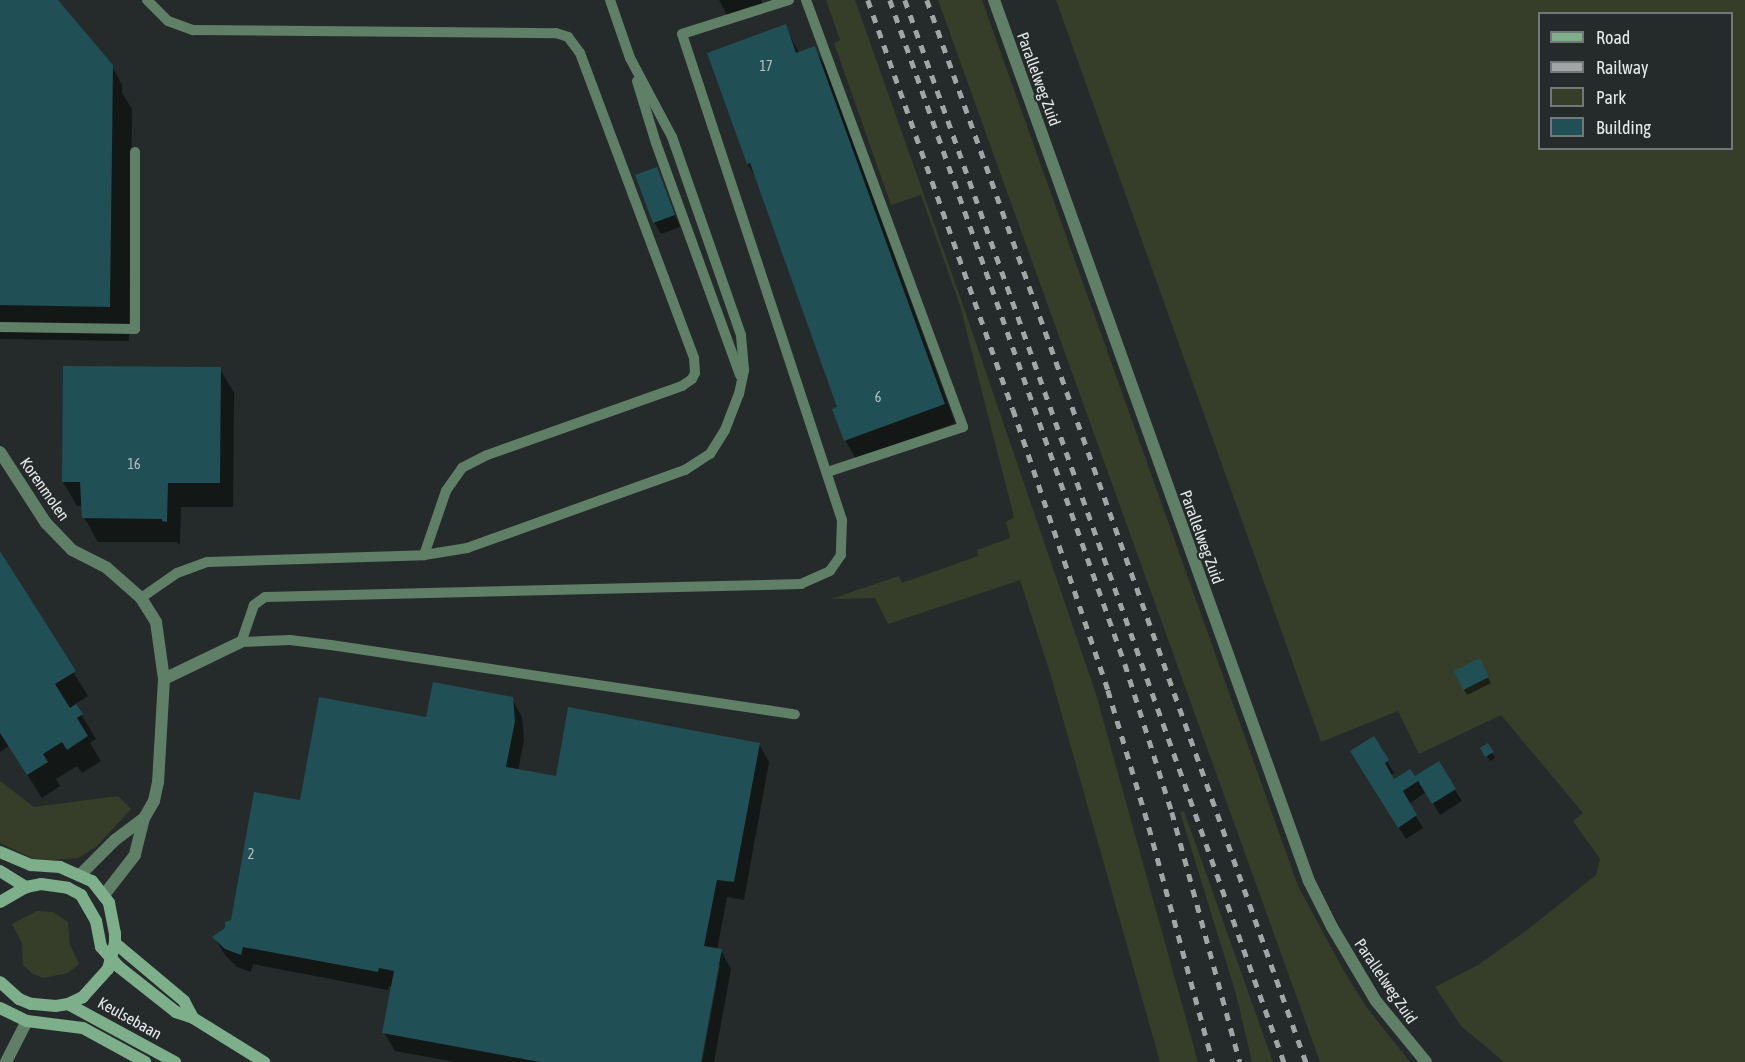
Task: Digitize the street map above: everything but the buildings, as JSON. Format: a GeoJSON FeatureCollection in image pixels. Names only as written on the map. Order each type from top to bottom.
{"type":"FeatureCollection","features":[{"type":"Feature","properties":{"kind":"main road"},"geometry":{"type":"LineString","coordinates":[[0,852],[31,865],[60,867],[81,874],[104,895],[113,913],[115,943],[108,969],[93,987],[69,1004],[37,1005],[19,999],[0,982]]}},
{"type":"Feature","properties":{"kind":"main road"},"geometry":{"type":"LineString","coordinates":[[0,871],[26,887]]}},
{"type":"Feature","properties":{"kind":"main road"},"geometry":{"type":"LineString","coordinates":[[68,888],[81,874]]}},
{"type":"Feature","properties":{"kind":"main road"},"geometry":{"type":"LineString","coordinates":[[0,902],[26,887],[41,884],[68,888],[81,895],[90,908],[99,941],[110,959]]}},
{"type":"Feature","properties":{"kind":"main road","name":"Keulsebaan"},"geometry":{"type":"LineString","coordinates":[[115,943],[184,1001],[193,1018]]}},
{"type":"Feature","properties":{"kind":"main road","name":"Keulsebaan"},"geometry":{"type":"LineString","coordinates":[[110,959],[176,1012],[193,1018],[264,1062]]}},
{"type":"Feature","properties":{"kind":"main road","name":"Keulsebaan"},"geometry":{"type":"LineString","coordinates":[[69,1004],[175,1062]]}},
{"type":"Feature","properties":{"kind":"main road"},"geometry":{"type":"LineString","coordinates":[[0,1008],[27,1021],[37,1005]]}},
{"type":"Feature","properties":{"kind":"main road","name":"Keulsebaan"},"geometry":{"type":"LineString","coordinates":[[27,1021],[83,1028],[145,1062]]}},
{"type":"Feature","properties":{"kind":"street","name":"Parallelweg Zuid"},"geometry":{"type":"LineString","coordinates":[[994,0],[1309,881],[1332,927],[1376,1001],[1426,1062]]}},
{"type":"Feature","properties":{"kind":"street","name":"Korenmolen"},"geometry":{"type":"LineString","coordinates":[[0,452],[46,523],[72,550],[107,568],[141,598],[156,622],[164,679],[158,782],[154,801],[144,818],[135,855],[104,895]]}},
{"type":"Feature","properties":{"kind":"street"},"geometry":{"type":"LineString","coordinates":[[164,679],[242,642]]}},
{"type":"Feature","properties":{"kind":"street","name":"Korenmolen"},"geometry":{"type":"LineString","coordinates":[[81,874],[115,840],[144,818]]}},
{"type":"Feature","properties":{"kind":"street"},"geometry":{"type":"LineString","coordinates":[[6,1062],[27,1021]]}},
{"type":"Feature","properties":{"kind":"lane"},"geometry":{"type":"LineString","coordinates":[[147,0],[168,21],[193,30],[556,33],[568,37],[580,53],[694,358],[695,373],[692,379],[682,386],[467,465],[453,479],[446,491],[424,555]]}},
{"type":"Feature","properties":{"kind":"lane"},"geometry":{"type":"LineString","coordinates":[[610,0],[656,143],[742,381]]}},
{"type":"Feature","properties":{"kind":"lane"},"geometry":{"type":"LineString","coordinates":[[789,0],[681,34],[828,472],[842,520],[842,555],[830,571],[801,584],[265,597],[254,605],[242,642],[290,640],[331,645],[795,714]]}},
{"type":"Feature","properties":{"kind":"lane"},"geometry":{"type":"LineString","coordinates":[[806,0],[963,427],[828,472]]}},
{"type":"Feature","properties":{"kind":"lane"},"geometry":{"type":"LineString","coordinates":[[141,598],[177,573],[207,562],[424,555],[480,544],[695,466],[710,454],[736,405],[742,381],[741,335],[672,137],[630,58]]}},
{"type":"Feature","properties":{"kind":"lane"},"geometry":{"type":"LineString","coordinates":[[0,327],[135,329],[135,152]]}},
{"type":"Feature","properties":{"kind":"green space"},"geometry":{"type":"Polygon","coordinates":[[[826,0],[855,0],[963,305],[1096,694],[1198,1062],[1160,1062],[1050,673],[1020,580],[888,624],[875,598],[831,599],[899,576],[902,583],[978,556],[977,550],[1010,538],[1006,522],[1014,517],[960,306],[921,195],[891,205],[834,43],[840,40],[826,0]]]}},
{"type":"Feature","properties":{"kind":"green space"},"geometry":{"type":"Polygon","coordinates":[[[938,0],[982,0],[1298,886],[1345,973],[1367,1008],[1410,1062],[1320,1062],[938,0]]]}},
{"type":"Feature","properties":{"kind":"green space"},"geometry":{"type":"Polygon","coordinates":[[[1056,0],[1745,0],[1745,1062],[1504,1062],[1461,1026],[1435,987],[1478,965],[1527,930],[1596,875],[1600,859],[1573,821],[1583,813],[1501,715],[1419,754],[1398,711],[1321,742],[1056,0]]]}},
{"type":"Feature","properties":{"kind":"green space"},"geometry":{"type":"Polygon","coordinates":[[[0,781],[34,807],[118,796],[131,809],[96,847],[78,858],[34,859],[0,843],[0,781]]]}},
{"type":"Feature","properties":{"kind":"green space"},"geometry":{"type":"Polygon","coordinates":[[[1184,811],[1273,1062],[1252,1062],[1236,994],[1180,812],[1184,811]]]}},
{"type":"Feature","properties":{"kind":"green space"},"geometry":{"type":"Polygon","coordinates":[[[37,911],[53,912],[68,922],[70,945],[79,964],[68,973],[43,978],[33,974],[23,965],[22,943],[12,924],[37,911]]]}},
{"type":"Feature","properties":{"kind":"railway"},"geometry":{"type":"LineString","coordinates":[[868,0],[1013,409],[1108,690],[1149,827],[1213,1062]]}},
{"type":"Feature","properties":{"kind":"railway"},"geometry":{"type":"LineString","coordinates":[[890,0],[1125,664],[1172,812],[1240,1062]]}},
{"type":"Feature","properties":{"kind":"railway"},"geometry":{"type":"LineString","coordinates":[[905,0],[1284,1062]]}},
{"type":"Feature","properties":{"kind":"railway"},"geometry":{"type":"LineString","coordinates":[[927,0],[1306,1062]]}}]}
